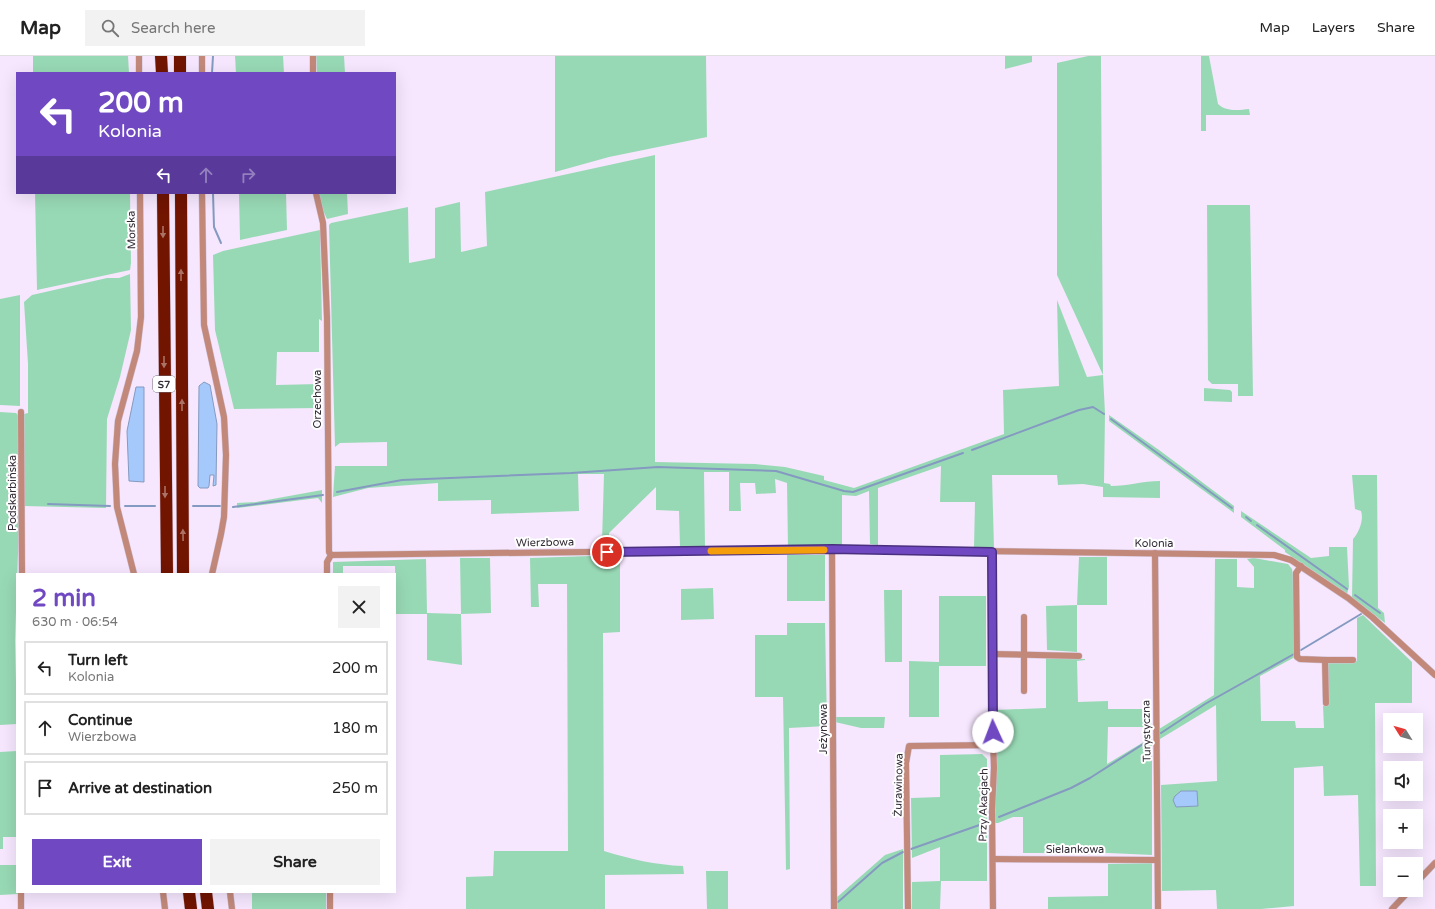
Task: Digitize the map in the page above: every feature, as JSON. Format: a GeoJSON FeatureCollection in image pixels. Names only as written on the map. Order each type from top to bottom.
{"type":"FeatureCollection","features":[{"type":"Feature","properties":{"kind":"highway"},"geometry":{"type":"LineString","coordinates":[[161,56],[162,72]]}},
{"type":"Feature","properties":{"kind":"highway"},"geometry":{"type":"LineString","coordinates":[[180,56],[180,72]]}},
{"type":"Feature","properties":{"kind":"highway","name":"S7"},"geometry":{"type":"LineString","coordinates":[[163,194],[167,573]]}},
{"type":"Feature","properties":{"kind":"highway","name":"S7"},"geometry":{"type":"LineString","coordinates":[[181,194],[183,573]]}},
{"type":"Feature","properties":{"kind":"highway"},"geometry":{"type":"LineString","coordinates":[[189,893],[191,909]]}},
{"type":"Feature","properties":{"kind":"highway"},"geometry":{"type":"LineString","coordinates":[[206,893],[208,909]]}},
{"type":"Feature","properties":{"kind":"street"},"geometry":{"type":"LineString","coordinates":[[139,56],[139,72]]}},
{"type":"Feature","properties":{"kind":"street"},"geometry":{"type":"LineString","coordinates":[[202,56],[202,72]]}},
{"type":"Feature","properties":{"kind":"street"},"geometry":{"type":"LineString","coordinates":[[313,56],[313,72]]}},
{"type":"Feature","properties":{"kind":"street","name":"Morska"},"geometry":{"type":"LineString","coordinates":[[134,573],[120,521],[117,502],[115,458],[116,440],[122,403],[137,351],[141,317],[140,194]]}},
{"type":"Feature","properties":{"kind":"street"},"geometry":{"type":"LineString","coordinates":[[202,194],[204,325],[224,417],[226,455],[224,517],[212,573]]}},
{"type":"Feature","properties":{"kind":"street","name":"Orzechowa"},"geometry":{"type":"LineString","coordinates":[[316,194],[323,223],[327,317],[328,499],[330,555],[327,562],[327,573]]}},
{"type":"Feature","properties":{"kind":"street","name":"Podskarbińska"},"geometry":{"type":"LineString","coordinates":[[21,412],[22,573]]}},
{"type":"Feature","properties":{"kind":"street","name":"Wierzbowa"},"geometry":{"type":"LineString","coordinates":[[330,555],[832,549]]}},
{"type":"Feature","properties":{"kind":"street","name":"Kolonia"},"geometry":{"type":"LineString","coordinates":[[832,549],[1274,555],[1291,560],[1301,566],[1372,618],[1435,675]]}},
{"type":"Feature","properties":{"kind":"street","name":"Jeżynowa"},"geometry":{"type":"LineString","coordinates":[[832,549],[834,909]]}},
{"type":"Feature","properties":{"kind":"street","name":"Przy Akacjach"},"geometry":{"type":"LineString","coordinates":[[992,552],[994,745],[993,909]]}},
{"type":"Feature","properties":{"kind":"street","name":"Turystyczna"},"geometry":{"type":"LineString","coordinates":[[1155,553],[1158,909]]}},
{"type":"Feature","properties":{"kind":"street"},"geometry":{"type":"LineString","coordinates":[[1301,566],[1296,573],[1297,654],[1300,659],[1353,660]]}},
{"type":"Feature","properties":{"kind":"street"},"geometry":{"type":"LineString","coordinates":[[1024,616],[1024,691]]}},
{"type":"Feature","properties":{"kind":"street"},"geometry":{"type":"LineString","coordinates":[[993,654],[1079,656]]}},
{"type":"Feature","properties":{"kind":"street"},"geometry":{"type":"LineString","coordinates":[[1325,660],[1326,703]]}},
{"type":"Feature","properties":{"kind":"street","name":"Żurawinowa"},"geometry":{"type":"LineString","coordinates":[[908,909],[906,763],[909,746],[994,745]]}},
{"type":"Feature","properties":{"kind":"street","name":"Sielankowa"},"geometry":{"type":"LineString","coordinates":[[993,859],[1157,860]]}},
{"type":"Feature","properties":{"kind":"street"},"geometry":{"type":"LineString","coordinates":[[1423,876],[1435,863]]}},
{"type":"Feature","properties":{"kind":"street"},"geometry":{"type":"LineString","coordinates":[[21,893],[21,909]]}},
{"type":"Feature","properties":{"kind":"street"},"geometry":{"type":"LineString","coordinates":[[163,893],[165,909]]}},
{"type":"Feature","properties":{"kind":"street"},"geometry":{"type":"LineString","coordinates":[[230,893],[232,909]]}},
{"type":"Feature","properties":{"kind":"street"},"geometry":{"type":"LineString","coordinates":[[330,893],[330,909]]}},
{"type":"Feature","properties":{"kind":"street"},"geometry":{"type":"LineString","coordinates":[[1392,909],[1403,897]]}},
{"type":"Feature","properties":{"kind":"green space"},"geometry":{"type":"Polygon","coordinates":[[[33,56],[128,56],[129,72],[33,72],[33,56]]]}},
{"type":"Feature","properties":{"kind":"green space"},"geometry":{"type":"Polygon","coordinates":[[[235,56],[283,56],[284,72],[236,72],[235,56]]]}},
{"type":"Feature","properties":{"kind":"green space"},"geometry":{"type":"Polygon","coordinates":[[[316,56],[344,56],[345,72],[317,72],[316,56]]]}},
{"type":"Feature","properties":{"kind":"green space"},"geometry":{"type":"Polygon","coordinates":[[[555,56],[706,56],[707,137],[609,157],[555,172],[555,56]]]}},
{"type":"Feature","properties":{"kind":"green space"},"geometry":{"type":"Polygon","coordinates":[[[1005,56],[1032,56],[1032,62],[1005,69],[1005,56]]]}},
{"type":"Feature","properties":{"kind":"green space"},"geometry":{"type":"Polygon","coordinates":[[[1088,56],[1101,56],[1103,375],[1057,275],[1057,63],[1088,56]]]}},
{"type":"Feature","properties":{"kind":"green space"},"geometry":{"type":"Polygon","coordinates":[[[1201,56],[1209,56],[1218,104],[1221,107],[1229,109],[1249,109],[1250,115],[1206,115],[1206,131],[1201,131],[1201,56]]]}},
{"type":"Feature","properties":{"kind":"green space"},"geometry":{"type":"Polygon","coordinates":[[[655,155],[655,462],[755,464],[785,467],[824,476],[824,480],[854,488],[1004,434],[1003,390],[1059,386],[1057,300],[1087,377],[1103,375],[1105,413],[1104,483],[1110,484],[1111,486],[1117,486],[1160,481],[1160,498],[1103,497],[1103,487],[1083,484],[1058,485],[1057,475],[992,475],[994,548],[974,548],[975,502],[940,502],[941,466],[878,488],[878,545],[870,544],[869,491],[856,496],[842,495],[842,547],[788,548],[787,483],[775,479],[776,493],[756,494],[755,483],[740,483],[741,511],[729,511],[729,472],[704,472],[705,547],[680,547],[679,511],[656,510],[656,487],[609,533],[609,547],[597,548],[602,541],[604,474],[578,474],[579,511],[491,514],[491,500],[438,501],[438,483],[368,488],[333,497],[335,466],[387,466],[387,442],[340,443],[335,447],[329,225],[331,223],[408,207],[409,263],[435,258],[435,208],[460,202],[461,252],[487,246],[485,192],[655,155]]]}},
{"type":"Feature","properties":{"kind":"green space"},"geometry":{"type":"Polygon","coordinates":[[[35,194],[130,194],[130,270],[37,290],[35,194]]]}},
{"type":"Feature","properties":{"kind":"green space"},"geometry":{"type":"Polygon","coordinates":[[[239,194],[286,194],[287,230],[240,240],[239,194]]]}},
{"type":"Feature","properties":{"kind":"green space"},"geometry":{"type":"Polygon","coordinates":[[[320,194],[347,194],[348,214],[327,219],[320,204],[320,194]]]}},
{"type":"Feature","properties":{"kind":"green space"},"geometry":{"type":"Polygon","coordinates":[[[1207,205],[1250,205],[1253,396],[1238,396],[1238,384],[1212,384],[1208,380],[1207,205]]]}},
{"type":"Feature","properties":{"kind":"green space"},"geometry":{"type":"Polygon","coordinates":[[[320,230],[322,321],[319,319],[319,352],[277,352],[276,385],[319,384],[319,408],[234,409],[215,330],[213,255],[223,251],[320,230]]]}},
{"type":"Feature","properties":{"kind":"green space"},"geometry":{"type":"Polygon","coordinates":[[[130,274],[131,330],[120,377],[107,419],[106,508],[24,506],[24,414],[28,413],[28,364],[24,302],[32,295],[107,278],[119,278],[130,274]]]}},
{"type":"Feature","properties":{"kind":"green space"},"geometry":{"type":"Polygon","coordinates":[[[20,295],[20,406],[0,405],[0,299],[20,295]]]}},
{"type":"Feature","properties":{"kind":"green space"},"geometry":{"type":"Polygon","coordinates":[[[1204,388],[1230,390],[1232,392],[1232,402],[1204,401],[1204,388]]]}},
{"type":"Feature","properties":{"kind":"green space"},"geometry":{"type":"Polygon","coordinates":[[[0,412],[16,413],[19,416],[20,495],[17,573],[16,573],[16,724],[0,725],[0,412]]]}},
{"type":"Feature","properties":{"kind":"green space"},"geometry":{"type":"Polygon","coordinates":[[[1109,415],[1234,506],[1234,513],[1109,421],[1109,415]]]}},
{"type":"Feature","properties":{"kind":"green space"},"geometry":{"type":"Polygon","coordinates":[[[1352,475],[1377,475],[1378,608],[1384,613],[1385,623],[1352,598],[1353,539],[1359,529],[1362,514],[1361,511],[1355,509],[1352,475]]]}},
{"type":"Feature","properties":{"kind":"green space"},"geometry":{"type":"Polygon","coordinates":[[[322,490],[322,503],[318,498],[237,508],[237,503],[256,502],[322,490]]]}},
{"type":"Feature","properties":{"kind":"green space"},"geometry":{"type":"Polygon","coordinates":[[[1241,511],[1311,558],[1329,556],[1329,547],[1347,547],[1349,587],[1347,594],[1285,552],[1285,550],[1241,517],[1241,511]]]}},
{"type":"Feature","properties":{"kind":"green space"},"geometry":{"type":"Polygon","coordinates":[[[620,555],[620,632],[603,633],[604,851],[643,861],[683,866],[684,874],[605,875],[605,909],[466,909],[466,877],[493,876],[494,851],[568,851],[567,584],[538,584],[539,607],[531,607],[530,558],[620,555]]]}},
{"type":"Feature","properties":{"kind":"green space"},"geometry":{"type":"Polygon","coordinates":[[[787,555],[825,555],[825,601],[787,601],[787,555]]]}},
{"type":"Feature","properties":{"kind":"green space"},"geometry":{"type":"Polygon","coordinates":[[[1079,557],[1107,557],[1107,605],[1077,605],[1079,557]]]}},
{"type":"Feature","properties":{"kind":"green space"},"geometry":{"type":"Polygon","coordinates":[[[460,558],[490,558],[491,613],[461,614],[460,558]]]}},
{"type":"Feature","properties":{"kind":"green space"},"geometry":{"type":"Polygon","coordinates":[[[1254,558],[1288,564],[1292,569],[1294,580],[1295,657],[1260,676],[1261,721],[1295,721],[1296,728],[1324,728],[1323,706],[1328,705],[1328,663],[1357,661],[1357,618],[1363,615],[1412,662],[1412,703],[1375,703],[1376,886],[1360,886],[1358,795],[1324,796],[1323,766],[1294,768],[1294,906],[1261,909],[1217,909],[1216,890],[1162,891],[1161,785],[1217,781],[1216,705],[1160,739],[1159,729],[1214,695],[1215,559],[1237,559],[1237,587],[1254,588],[1254,567],[1247,559],[1254,558]]]}},
{"type":"Feature","properties":{"kind":"green space"},"geometry":{"type":"Polygon","coordinates":[[[426,559],[427,613],[461,614],[462,665],[427,660],[427,614],[396,614],[395,566],[343,566],[343,573],[333,573],[333,562],[426,559]]]}},
{"type":"Feature","properties":{"kind":"green space"},"geometry":{"type":"Polygon","coordinates":[[[713,588],[714,619],[681,620],[681,589],[713,588]]]}},
{"type":"Feature","properties":{"kind":"green space"},"geometry":{"type":"Polygon","coordinates":[[[884,590],[902,590],[902,662],[885,662],[884,590]]]}},
{"type":"Feature","properties":{"kind":"green space"},"geometry":{"type":"Polygon","coordinates":[[[939,596],[986,596],[986,666],[939,666],[939,717],[909,717],[909,661],[939,662],[939,596]]]}},
{"type":"Feature","properties":{"kind":"green space"},"geometry":{"type":"Polygon","coordinates":[[[1077,605],[1077,652],[1047,650],[1046,606],[1077,605]]]}},
{"type":"Feature","properties":{"kind":"green space"},"geometry":{"type":"Polygon","coordinates":[[[787,623],[825,623],[827,726],[789,728],[790,869],[786,870],[783,697],[755,697],[755,635],[787,635],[787,623]]]}},
{"type":"Feature","properties":{"kind":"green space"},"geometry":{"type":"Polygon","coordinates":[[[1046,658],[1085,659],[1077,661],[1078,702],[1108,701],[1108,709],[1150,709],[1151,727],[1108,727],[1107,764],[1152,737],[1152,855],[1109,853],[1023,853],[1023,817],[1013,817],[995,823],[996,710],[1046,708],[1046,658]]]}},
{"type":"Feature","properties":{"kind":"green space"},"geometry":{"type":"Polygon","coordinates":[[[835,717],[885,717],[884,728],[861,728],[835,722],[835,717]]]}},
{"type":"Feature","properties":{"kind":"green space"},"geometry":{"type":"Polygon","coordinates":[[[16,751],[16,837],[3,837],[3,849],[0,849],[0,752],[16,751]]]}},
{"type":"Feature","properties":{"kind":"green space"},"geometry":{"type":"Polygon","coordinates":[[[982,754],[987,759],[987,881],[941,881],[940,909],[912,909],[912,882],[940,881],[940,847],[912,858],[911,798],[940,797],[940,755],[982,754]]]}},
{"type":"Feature","properties":{"kind":"green space"},"geometry":{"type":"Polygon","coordinates":[[[903,849],[903,909],[835,909],[835,899],[885,855],[903,849]]]}},
{"type":"Feature","properties":{"kind":"green space"},"geometry":{"type":"Polygon","coordinates":[[[1152,863],[1152,909],[1048,909],[1048,897],[1108,896],[1108,864],[1152,863]]]}},
{"type":"Feature","properties":{"kind":"green space"},"geometry":{"type":"Polygon","coordinates":[[[0,865],[16,865],[16,893],[18,894],[0,895],[0,865]]]}},
{"type":"Feature","properties":{"kind":"green space"},"geometry":{"type":"Polygon","coordinates":[[[706,871],[728,871],[728,909],[707,909],[706,871]]]}},
{"type":"Feature","properties":{"kind":"green space"},"geometry":{"type":"Polygon","coordinates":[[[252,893],[326,893],[326,909],[252,909],[252,893]]]}},
{"type":"Feature","properties":{"kind":"water"},"geometry":{"type":"Polygon","coordinates":[[[204,382],[210,385],[217,424],[216,485],[213,486],[214,475],[210,475],[208,488],[200,488],[198,486],[199,386],[204,382]]]}},
{"type":"Feature","properties":{"kind":"water"},"geometry":{"type":"Polygon","coordinates":[[[136,387],[144,387],[144,482],[129,481],[127,431],[136,387]]]}},
{"type":"Feature","properties":{"kind":"water"},"geometry":{"type":"Polygon","coordinates":[[[1181,791],[1197,791],[1198,806],[1176,807],[1173,800],[1181,791]]]}},
{"type":"Feature","properties":{"kind":"waterway"},"geometry":{"type":"LineString","coordinates":[[212,72],[213,56]]}},
{"type":"Feature","properties":{"kind":"waterway"},"geometry":{"type":"LineString","coordinates":[[213,194],[214,227],[221,243]]}},
{"type":"Feature","properties":{"kind":"waterway"},"geometry":{"type":"LineString","coordinates":[[972,450],[1079,410],[1093,407],[1104,414]]}},
{"type":"Feature","properties":{"kind":"waterway"},"geometry":{"type":"LineString","coordinates":[[1111,419],[1232,508]]}},
{"type":"Feature","properties":{"kind":"waterway"},"geometry":{"type":"LineString","coordinates":[[337,492],[402,480],[571,473],[658,467],[776,471],[844,491],[853,492],[963,453]]}},
{"type":"Feature","properties":{"kind":"waterway"},"geometry":{"type":"LineString","coordinates":[[233,507],[323,495]]}},
{"type":"Feature","properties":{"kind":"waterway"},"geometry":{"type":"LineString","coordinates":[[48,504],[110,506]]}},
{"type":"Feature","properties":{"kind":"waterway"},"geometry":{"type":"LineString","coordinates":[[125,506],[155,506]]}},
{"type":"Feature","properties":{"kind":"waterway"},"geometry":{"type":"LineString","coordinates":[[193,506],[220,506]]}},
{"type":"Feature","properties":{"kind":"waterway"},"geometry":{"type":"LineString","coordinates":[[1246,517],[1251,521]]}},
{"type":"Feature","properties":{"kind":"waterway"},"geometry":{"type":"LineString","coordinates":[[1257,525],[1347,589]]}},
{"type":"Feature","properties":{"kind":"waterway"},"geometry":{"type":"LineString","coordinates":[[1355,595],[1380,613]]}},
{"type":"Feature","properties":{"kind":"waterway"},"geometry":{"type":"LineString","coordinates":[[1301,650],[1361,614]]}},
{"type":"Feature","properties":{"kind":"waterway"},"geometry":{"type":"LineString","coordinates":[[1161,733],[1205,704],[1294,654]]}},
{"type":"Feature","properties":{"kind":"waterway"},"geometry":{"type":"LineString","coordinates":[[999,817],[1071,788],[1090,778],[1151,739]]}},
{"type":"Feature","properties":{"kind":"waterway"},"geometry":{"type":"LineString","coordinates":[[911,849],[988,822]]}},
{"type":"Feature","properties":{"kind":"waterway"},"geometry":{"type":"LineString","coordinates":[[838,902],[882,863],[903,852]]}},
{"type":"Feature","properties":{"kind":"slow traffic"},"geometry":{"type":"LineString","coordinates":[[711,551],[824,550]]}},
{"type":"Feature","properties":{"kind":"route"},"geometry":{"type":"LineString","coordinates":[[607,552],[832,549],[992,552],[993,732]]}}]}
